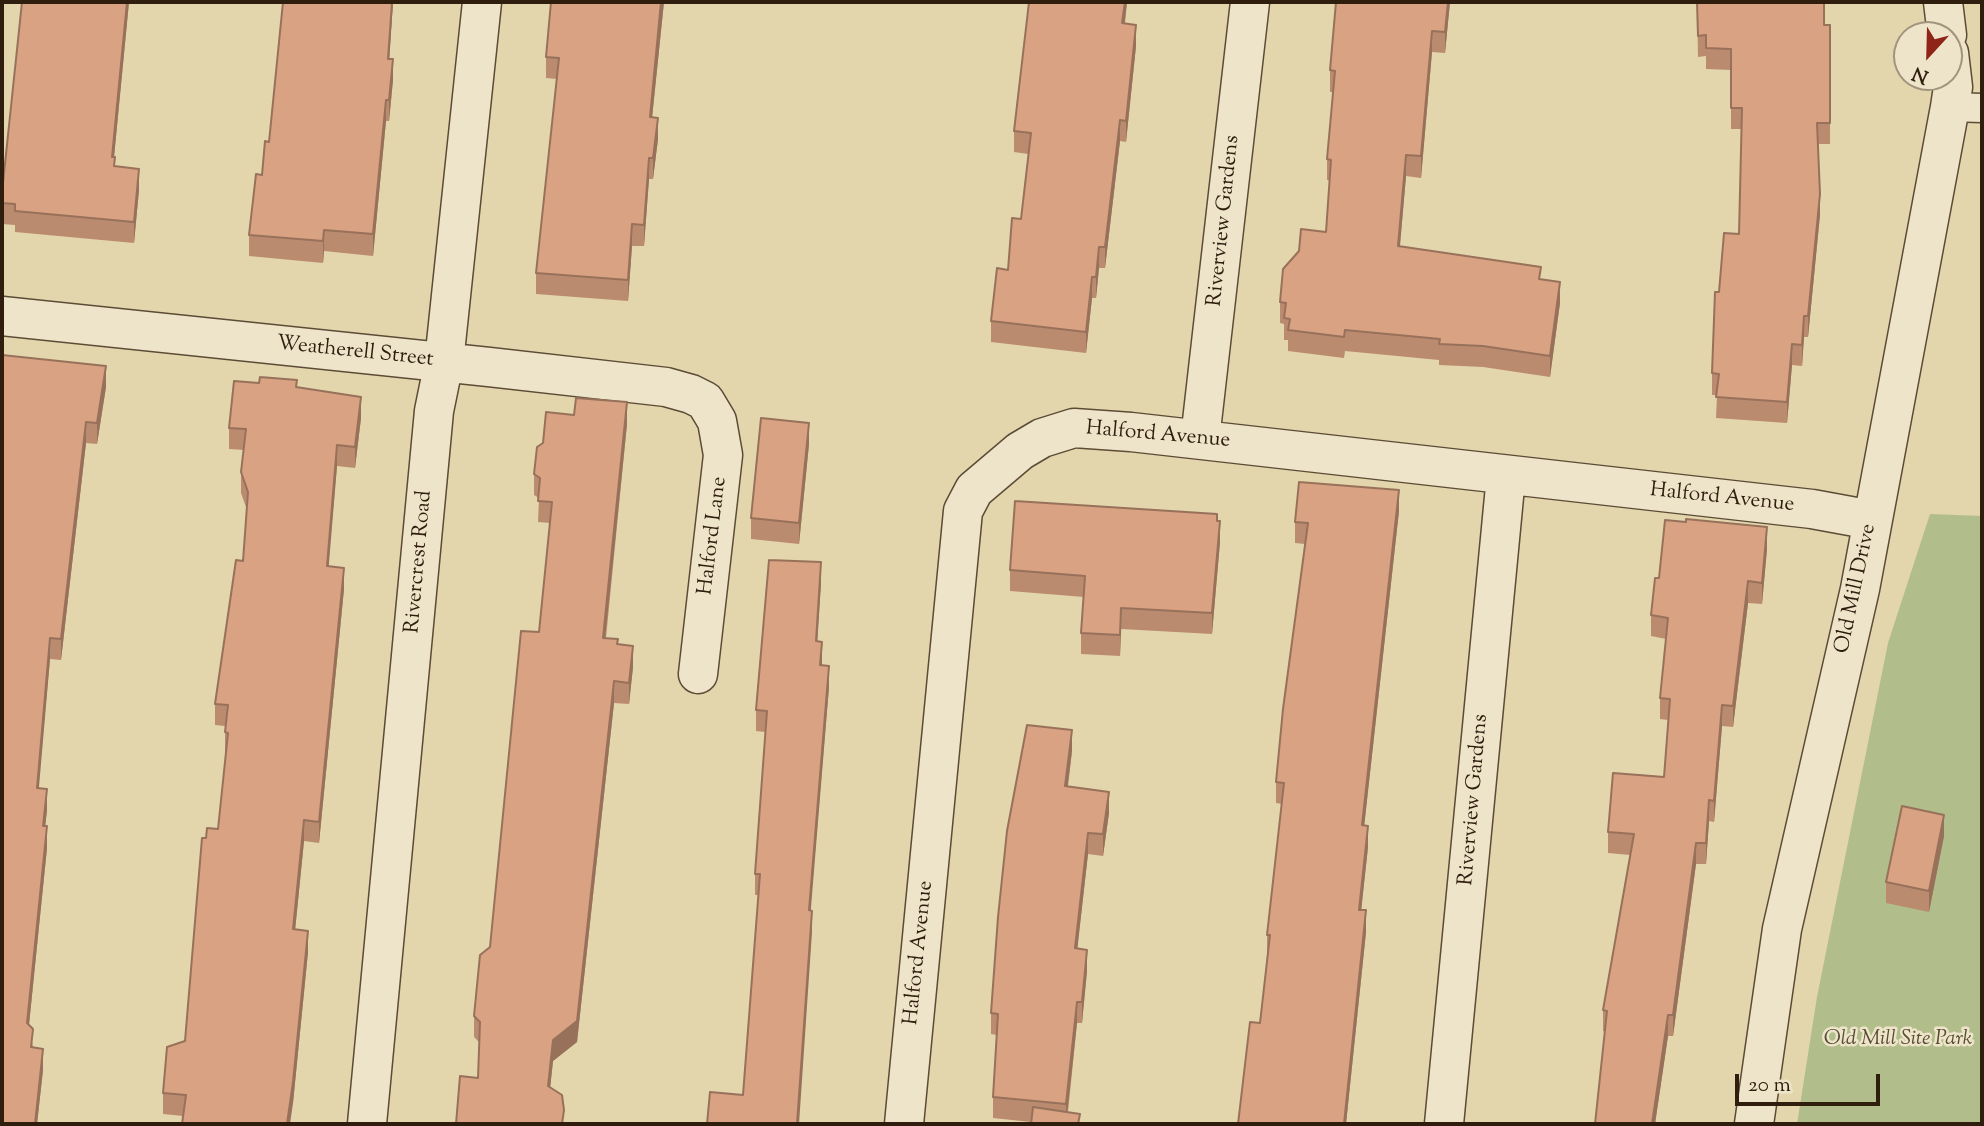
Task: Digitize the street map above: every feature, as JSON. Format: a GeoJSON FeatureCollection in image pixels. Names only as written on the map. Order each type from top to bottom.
{"type":"FeatureCollection","features":[{"type":"Feature","properties":{"kind":"street","name":"Rivercrest Road"},"geometry":{"type":"LineString","coordinates":[[367,1124],[434,411],[444,362],[482,2]]}},
{"type":"Feature","properties":{"kind":"street","name":"Riverview Gardens"},"geometry":{"type":"LineString","coordinates":[[1200,439],[1250,2]]}},
{"type":"Feature","properties":{"kind":"street"},"geometry":{"type":"LineString","coordinates":[[1944,2],[1946,21]]}},
{"type":"Feature","properties":{"kind":"street","name":"Old Mill Drive"},"geometry":{"type":"LineString","coordinates":[[1754,1124],[1782,929],[1966,107],[1956,91]]}},
{"type":"Feature","properties":{"kind":"street","name":"Weatherell Street"},"geometry":{"type":"LineString","coordinates":[[2,316],[666,387],[705,401]]}},
{"type":"Feature","properties":{"kind":"street","name":"Halford Lane"},"geometry":{"type":"LineString","coordinates":[[698,674],[723,455],[718,421],[705,401]]}},
{"type":"Feature","properties":{"kind":"street","name":"Halford Avenue"},"geometry":{"type":"LineString","coordinates":[[904,1124],[963,511],[974,490],[995,469],[1042,438],[1074,428],[1200,439],[1812,509],[1872,520]]}},
{"type":"Feature","properties":{"kind":"street","name":"Riverview Gardens"},"geometry":{"type":"LineString","coordinates":[[1444,1124],[1506,476]]}},
{"type":"Feature","properties":{"kind":"green space","name":"Old Mill Site Park"},"geometry":{"type":"Polygon","coordinates":[[[1930,514],[1982,516],[1982,1124],[1797,1124],[1817,997],[1888,643],[1930,514]]]}},
{"type":"Feature","properties":{"kind":"building"},"geometry":{"type":"Polygon","coordinates":[[[22,2],[127,2],[112,157],[115,157],[114,166],[139,169],[134,222],[15,211],[15,204],[2,203],[22,2]]]}},
{"type":"Feature","properties":{"kind":"building"},"geometry":{"type":"Polygon","coordinates":[[[283,2],[392,2],[388,59],[393,59],[389,100],[386,100],[373,234],[324,230],[323,241],[249,235],[256,174],[262,175],[265,141],[269,142],[283,2]]]}},
{"type":"Feature","properties":{"kind":"building"},"geometry":{"type":"Polygon","coordinates":[[[551,2],[661,2],[650,117],[658,118],[653,158],[649,158],[644,225],[632,224],[628,280],[536,273],[559,58],[546,57],[551,2]]]}},
{"type":"Feature","properties":{"kind":"building"},"geometry":{"type":"Polygon","coordinates":[[[1029,2],[1125,2],[1122,23],[1136,25],[1126,121],[1120,120],[1105,247],[1099,247],[1096,277],[1092,277],[1086,332],[991,321],[997,268],[1008,270],[1012,218],[1021,219],[1031,133],[1014,131],[1029,2]]]}},
{"type":"Feature","properties":{"kind":"building"},"geometry":{"type":"Polygon","coordinates":[[[1336,2],[1448,2],[1445,32],[1432,31],[1421,156],[1406,155],[1398,246],[1541,267],[1539,279],[1560,282],[1550,356],[1483,346],[1439,344],[1440,339],[1345,330],[1344,337],[1288,330],[1290,319],[1284,318],[1286,303],[1280,302],[1283,269],[1299,251],[1301,229],[1326,232],[1331,160],[1327,159],[1335,71],[1330,70],[1336,2]]]}},
{"type":"Feature","properties":{"kind":"building"},"geometry":{"type":"Polygon","coordinates":[[[1697,2],[1824,2],[1824,25],[1830,25],[1830,123],[1817,123],[1820,194],[1808,316],[1804,316],[1802,345],[1792,344],[1787,402],[1716,397],[1719,374],[1712,373],[1715,292],[1719,292],[1724,233],[1739,234],[1742,108],[1731,108],[1731,49],[1706,48],[1706,35],[1698,36],[1697,2]]]}},
{"type":"Feature","properties":{"kind":"building"},"geometry":{"type":"Polygon","coordinates":[[[2,355],[106,366],[97,423],[86,422],[61,639],[50,638],[37,788],[47,789],[43,826],[47,826],[27,1023],[33,1029],[31,1047],[43,1049],[35,1124],[2,1124],[2,355]]]}},
{"type":"Feature","properties":{"kind":"building"},"geometry":{"type":"Polygon","coordinates":[[[260,377],[297,380],[296,387],[361,397],[355,447],[337,445],[327,566],[344,568],[319,822],[304,820],[293,929],[308,931],[293,1082],[287,1124],[182,1124],[186,1095],[163,1093],[167,1047],[185,1041],[202,838],[206,838],[207,828],[218,829],[228,733],[225,732],[228,705],[215,704],[236,560],[243,561],[248,492],[241,472],[246,429],[229,428],[234,381],[259,383],[260,377]]]}},
{"type":"Feature","properties":{"kind":"building"},"geometry":{"type":"Polygon","coordinates":[[[576,398],[627,402],[603,638],[618,639],[617,644],[633,646],[629,683],[614,681],[577,1021],[553,1040],[548,1086],[562,1095],[562,1124],[456,1124],[460,1076],[478,1078],[480,1022],[474,1016],[480,955],[490,947],[521,631],[539,632],[552,502],[538,501],[540,478],[534,474],[537,447],[543,443],[546,412],[574,415],[576,398]]]}},
{"type":"Feature","properties":{"kind":"building"},"geometry":{"type":"Polygon","coordinates":[[[761,418],[809,423],[799,523],[751,518],[761,418]]]}},
{"type":"Feature","properties":{"kind":"building"},"geometry":{"type":"Polygon","coordinates":[[[1299,482],[1399,490],[1362,825],[1368,826],[1359,910],[1366,910],[1344,1124],[1238,1124],[1250,1022],[1260,1023],[1270,935],[1267,935],[1284,783],[1276,782],[1308,523],[1295,522],[1299,482]]]}},
{"type":"Feature","properties":{"kind":"building"},"geometry":{"type":"Polygon","coordinates":[[[1015,501],[1217,514],[1217,521],[1220,521],[1212,613],[1121,608],[1120,635],[1081,633],[1085,576],[1010,570],[1015,501]]]}},
{"type":"Feature","properties":{"kind":"building"},"geometry":{"type":"Polygon","coordinates":[[[1686,519],[1767,527],[1762,583],[1748,581],[1733,706],[1722,705],[1714,801],[1709,800],[1706,843],[1696,843],[1673,1015],[1668,1015],[1652,1124],[1595,1124],[1607,1011],[1603,1010],[1634,834],[1608,832],[1613,773],[1664,777],[1670,699],[1660,698],[1668,618],[1651,615],[1655,578],[1659,578],[1665,520],[1686,522],[1686,519]]]}},
{"type":"Feature","properties":{"kind":"building"},"geometry":{"type":"Polygon","coordinates":[[[769,560],[821,562],[816,641],[822,642],[820,665],[829,666],[809,910],[812,911],[797,1124],[707,1124],[710,1092],[743,1095],[760,874],[755,874],[767,711],[756,710],[769,560]]]}},
{"type":"Feature","properties":{"kind":"building"},"geometry":{"type":"Polygon","coordinates":[[[1027,725],[1072,730],[1065,786],[1109,792],[1103,834],[1088,833],[1075,948],[1087,950],[1082,1002],[1077,1002],[1066,1104],[993,1097],[998,1014],[991,1013],[998,917],[1007,831],[1027,725]]]}},
{"type":"Feature","properties":{"kind":"building"},"geometry":{"type":"Polygon","coordinates":[[[1902,806],[1944,815],[1929,891],[1886,882],[1902,806]]]}},
{"type":"Feature","properties":{"kind":"building"},"geometry":{"type":"Polygon","coordinates":[[[1033,1107],[1080,1114],[1078,1124],[1031,1124],[1033,1107]]]}}]}
